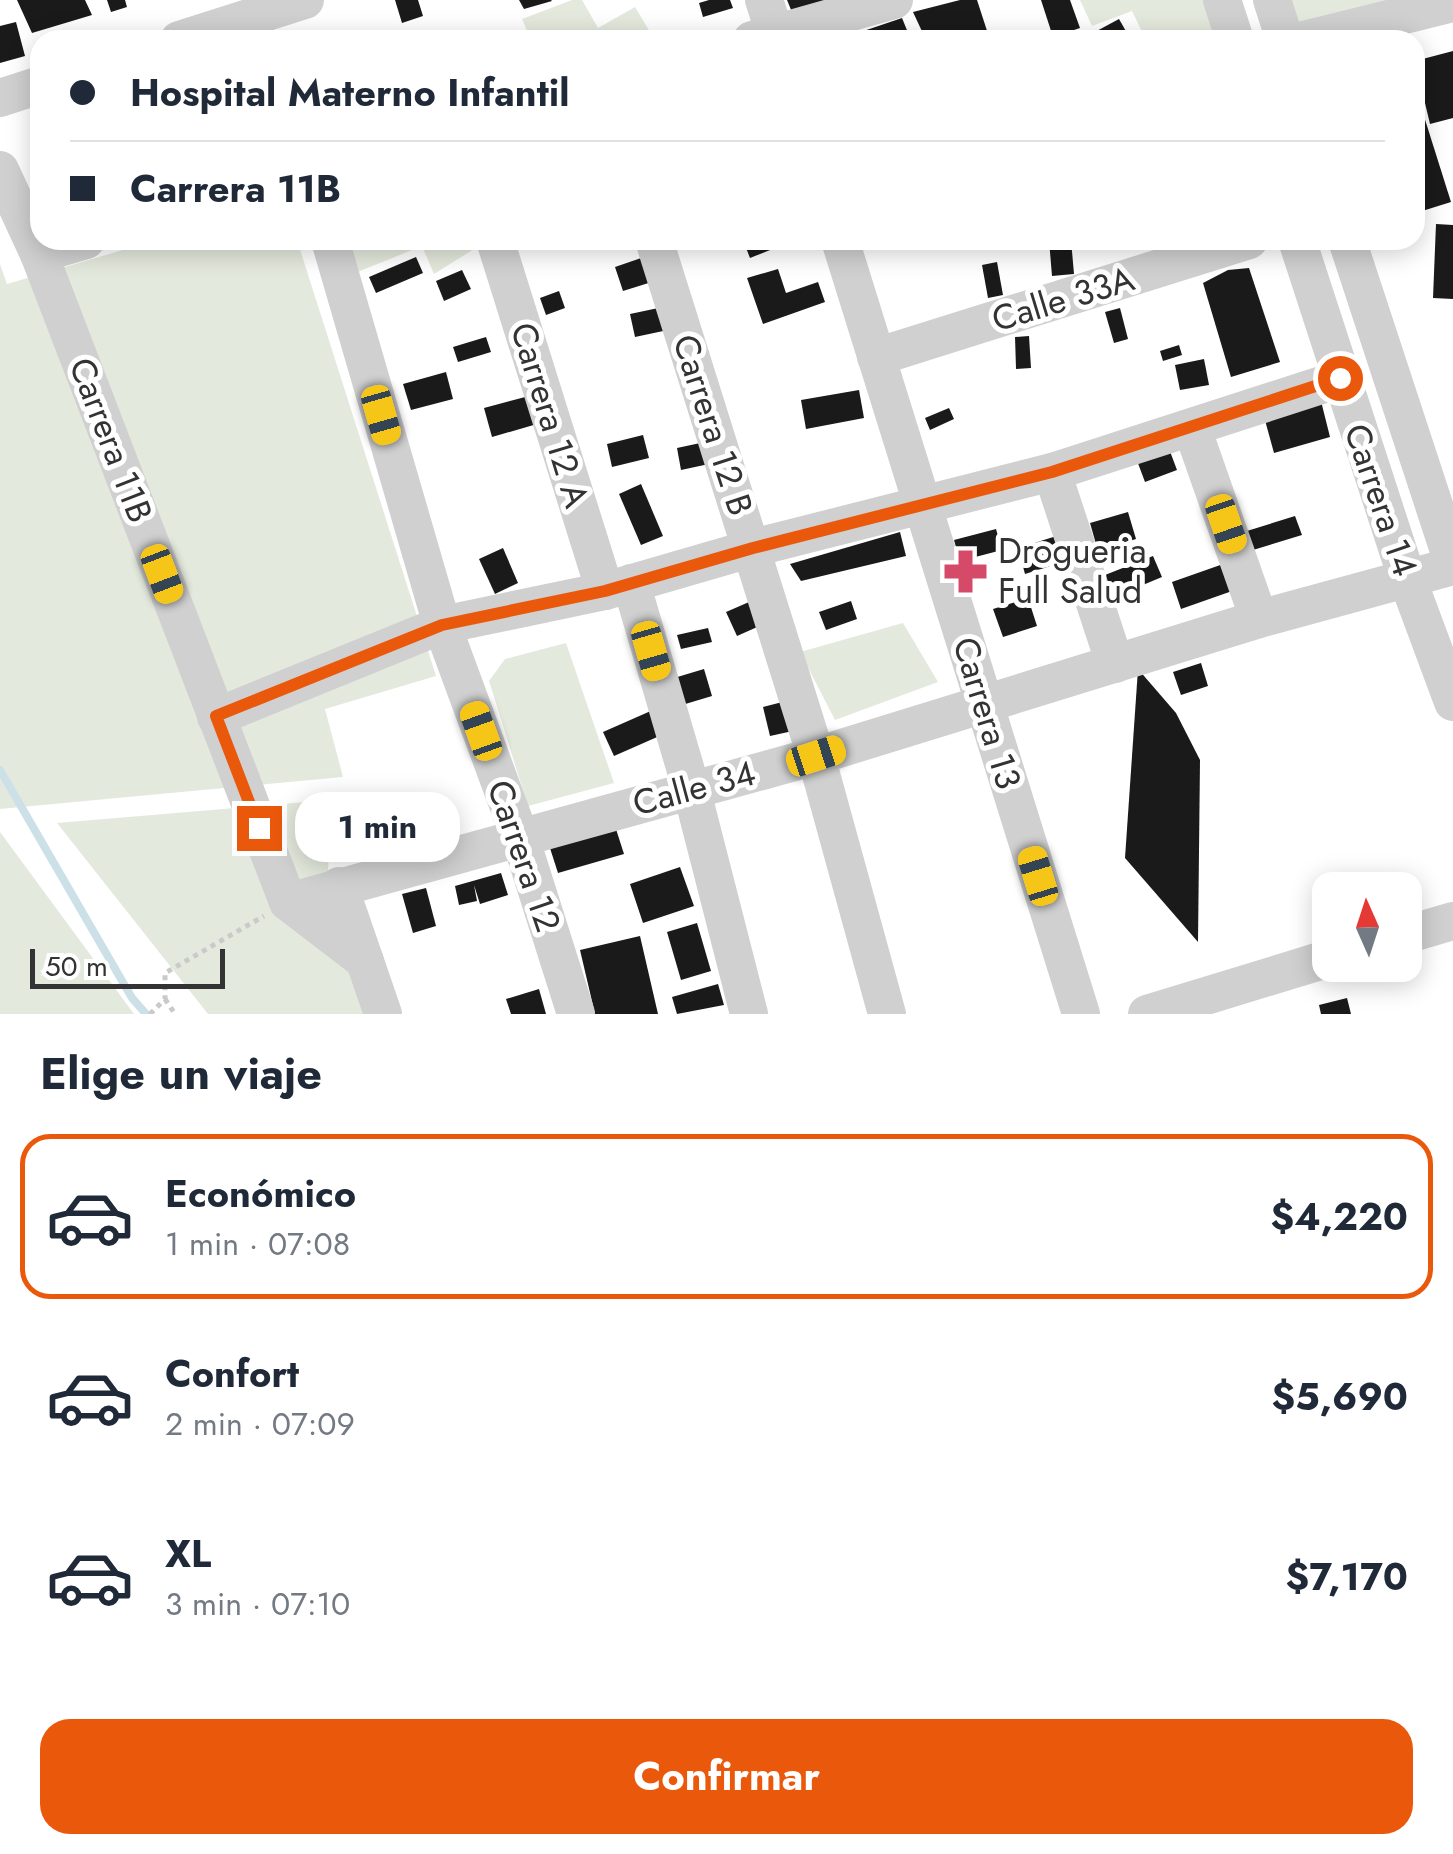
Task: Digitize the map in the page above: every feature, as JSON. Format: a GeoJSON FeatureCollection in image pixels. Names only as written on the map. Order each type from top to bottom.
{"type":"FeatureCollection","features":[{"type":"Feature","properties":{"kind":"street"},"geometry":{"type":"LineString","coordinates":[[264,27],[305,0]]}},
{"type":"Feature","properties":{"kind":"street"},"geometry":{"type":"LineString","coordinates":[[767,29],[894,0]]}},
{"type":"Feature","properties":{"kind":"street"},"geometry":{"type":"LineString","coordinates":[[1222,0],[1231,30]]}},
{"type":"Feature","properties":{"kind":"street"},"geometry":{"type":"LineString","coordinates":[[1272,0],[1282,30]]}},
{"type":"Feature","properties":{"kind":"street"},"geometry":{"type":"LineString","coordinates":[[1344,30],[1453,3]]}},
{"type":"Feature","properties":{"kind":"street"},"geometry":{"type":"LineString","coordinates":[[0,98],[30,88]]}},
{"type":"Feature","properties":{"kind":"street","name":"Carrera 11B"},"geometry":{"type":"LineString","coordinates":[[0,170],[30,233]]}},
{"type":"Feature","properties":{"kind":"street","name":"Carrera 11B"},"geometry":{"type":"LineString","coordinates":[[38,250],[288,902]]}},
{"type":"Feature","properties":{"kind":"street"},"geometry":{"type":"LineString","coordinates":[[40,254],[53,250]]}},
{"type":"Feature","properties":{"kind":"street","name":"Carrera 12"},"geometry":{"type":"LineString","coordinates":[[333,250],[442,625],[520,837],[576,1014]]}},
{"type":"Feature","properties":{"kind":"street","name":"Carrera 12 A"},"geometry":{"type":"LineString","coordinates":[[499,250],[691,788],[749,1014]]}},
{"type":"Feature","properties":{"kind":"street","name":"Carrera 12 B"},"geometry":{"type":"LineString","coordinates":[[657,250],[816,756],[887,1014]]}},
{"type":"Feature","properties":{"kind":"street","name":"Carrera 13"},"geometry":{"type":"LineString","coordinates":[[843,250],[1081,1014]]}},
{"type":"Feature","properties":{"kind":"street","name":"Calle 33A"},"geometry":{"type":"LineString","coordinates":[[876,358],[1218,250]]}},
{"type":"Feature","properties":{"kind":"street","name":"Carrera 14"},"geometry":{"type":"LineString","coordinates":[[1300,250],[1407,578],[1453,702]]}},
{"type":"Feature","properties":{"kind":"street","name":"Carrera 14"},"geometry":{"type":"LineString","coordinates":[[1350,250],[1453,565]]}},
{"type":"Feature","properties":{"kind":"street"},"geometry":{"type":"LineString","coordinates":[[1320,315],[1366,302]]}},
{"type":"Feature","properties":{"kind":"street"},"geometry":{"type":"LineString","coordinates":[[216,716],[442,625],[618,587],[753,548],[1052,472],[1340,378]]}},
{"type":"Feature","properties":{"kind":"street"},"geometry":{"type":"LineString","coordinates":[[1192,428],[1259,620]]}},
{"type":"Feature","properties":{"kind":"street"},"geometry":{"type":"LineString","coordinates":[[1052,472],[1115,664]]}},
{"type":"Feature","properties":{"kind":"street","name":"Calle 34"},"geometry":{"type":"LineString","coordinates":[[288,902],[816,756],[1259,620],[1453,565]]}},
{"type":"Feature","properties":{"kind":"street"},"geometry":{"type":"LineString","coordinates":[[339,886],[383,1014]]}},
{"type":"Feature","properties":{"kind":"street"},"geometry":{"type":"LineString","coordinates":[[288,902],[365,961]]}},
{"type":"Feature","properties":{"kind":"street"},"geometry":{"type":"LineString","coordinates":[[1422,930],[1453,921]]}},
{"type":"Feature","properties":{"kind":"street"},"geometry":{"type":"LineString","coordinates":[[1146,1014],[1312,963]]}},
{"type":"Feature","properties":{"kind":"path"},"geometry":{"type":"LineString","coordinates":[[150,1014],[163,1001],[165,973],[288,902]]}},
{"type":"Feature","properties":{"kind":"path"},"geometry":{"type":"LineString","coordinates":[[163,1001],[175,1014]]}},
{"type":"Feature","properties":{"kind":"shaded area"},"geometry":{"type":"Polygon","coordinates":[[[572,0],[582,0],[598,28],[635,7],[649,30],[527,30],[522,19],[572,0]]]}},
{"type":"Feature","properties":{"kind":"shaded area"},"geometry":{"type":"Polygon","coordinates":[[[1080,0],[1208,0],[1223,30],[1141,30],[1132,11],[1092,26],[1080,0]]]}},
{"type":"Feature","properties":{"kind":"shaded area"},"geometry":{"type":"Polygon","coordinates":[[[1289,0],[1391,0],[1298,28],[1289,0]]]}},
{"type":"Feature","properties":{"kind":"shaded area"},"geometry":{"type":"Polygon","coordinates":[[[123,250],[300,250],[436,676],[325,709],[343,777],[0,809],[0,264],[7,284],[123,250]]]}},
{"type":"Feature","properties":{"kind":"shaded area"},"geometry":{"type":"Polygon","coordinates":[[[345,250],[412,250],[355,273],[345,250]]]}},
{"type":"Feature","properties":{"kind":"shaded area"},"geometry":{"type":"Polygon","coordinates":[[[424,250],[472,250],[434,274],[424,250]]]}},
{"type":"Feature","properties":{"kind":"shaded area"},"geometry":{"type":"Polygon","coordinates":[[[903,623],[938,682],[835,720],[800,652],[903,623]]]}},
{"type":"Feature","properties":{"kind":"shaded area"},"geometry":{"type":"Polygon","coordinates":[[[566,643],[614,783],[528,806],[489,681],[505,659],[566,643]]]}},
{"type":"Feature","properties":{"kind":"shaded area"},"geometry":{"type":"Polygon","coordinates":[[[329,800],[328,889],[366,1014],[208,1014],[57,823],[329,800]]]}},
{"type":"Feature","properties":{"kind":"shaded area"},"geometry":{"type":"Polygon","coordinates":[[[0,832],[134,1014],[0,1014],[0,832]]]}},
{"type":"Feature","properties":{"kind":"building"},"geometry":{"type":"Polygon","coordinates":[[[17,0],[85,0],[92,15],[42,30],[31,30],[17,0]]]}},
{"type":"Feature","properties":{"kind":"building"},"geometry":{"type":"Polygon","coordinates":[[[107,0],[125,0],[127,7],[111,12],[107,0]]]}},
{"type":"Feature","properties":{"kind":"building"},"geometry":{"type":"Polygon","coordinates":[[[395,0],[418,0],[423,16],[402,23],[395,0]]]}},
{"type":"Feature","properties":{"kind":"building"},"geometry":{"type":"Polygon","coordinates":[[[519,0],[551,0],[552,1],[524,9],[519,0]]]}},
{"type":"Feature","properties":{"kind":"building"},"geometry":{"type":"Polygon","coordinates":[[[730,0],[733,8],[703,17],[699,3],[730,0]]]}},
{"type":"Feature","properties":{"kind":"building"},"geometry":{"type":"Polygon","coordinates":[[[787,0],[864,0],[796,22],[787,0]]]}},
{"type":"Feature","properties":{"kind":"building"},"geometry":{"type":"Polygon","coordinates":[[[960,0],[977,0],[987,30],[921,30],[913,12],[960,0]]]}},
{"type":"Feature","properties":{"kind":"building"},"geometry":{"type":"Polygon","coordinates":[[[1041,0],[1070,0],[1080,28],[1051,30],[1041,0]]]}},
{"type":"Feature","properties":{"kind":"building"},"geometry":{"type":"Polygon","coordinates":[[[902,18],[907,30],[867,30],[902,18]]]}},
{"type":"Feature","properties":{"kind":"building"},"geometry":{"type":"Polygon","coordinates":[[[1119,19],[1125,30],[1099,30],[1119,19]]]}},
{"type":"Feature","properties":{"kind":"building"},"geometry":{"type":"Polygon","coordinates":[[[16,22],[25,56],[0,63],[0,26],[16,22]]]}},
{"type":"Feature","properties":{"kind":"building"},"geometry":{"type":"Polygon","coordinates":[[[1453,51],[1453,118],[1430,124],[1425,103],[1425,58],[1453,51]]]}},
{"type":"Feature","properties":{"kind":"building"},"geometry":{"type":"Polygon","coordinates":[[[1425,120],[1451,202],[1425,210],[1425,120]]]}},
{"type":"Feature","properties":{"kind":"building"},"geometry":{"type":"Polygon","coordinates":[[[1436,224],[1453,225],[1453,299],[1433,298],[1436,224]]]}},
{"type":"Feature","properties":{"kind":"building"},"geometry":{"type":"Polygon","coordinates":[[[747,250],[770,250],[750,258],[747,250]]]}},
{"type":"Feature","properties":{"kind":"building"},"geometry":{"type":"Polygon","coordinates":[[[1050,250],[1072,250],[1074,274],[1052,276],[1050,250]]]}},
{"type":"Feature","properties":{"kind":"building"},"geometry":{"type":"Polygon","coordinates":[[[647,256],[655,281],[623,291],[615,267],[647,256]]]}},
{"type":"Feature","properties":{"kind":"building"},"geometry":{"type":"Polygon","coordinates":[[[416,257],[423,273],[376,293],[369,277],[416,257]]]}},
{"type":"Feature","properties":{"kind":"building"},"geometry":{"type":"Polygon","coordinates":[[[997,262],[1003,295],[988,298],[982,265],[997,262]]]}},
{"type":"Feature","properties":{"kind":"building"},"geometry":{"type":"Polygon","coordinates":[[[1249,268],[1280,362],[1231,377],[1203,283],[1228,270],[1249,268]]]}},
{"type":"Feature","properties":{"kind":"building"},"geometry":{"type":"Polygon","coordinates":[[[778,269],[786,293],[818,282],[825,302],[763,324],[747,278],[778,269]]]}},
{"type":"Feature","properties":{"kind":"building"},"geometry":{"type":"Polygon","coordinates":[[[462,270],[471,289],[444,301],[436,281],[462,270]]]}},
{"type":"Feature","properties":{"kind":"building"},"geometry":{"type":"Polygon","coordinates":[[[559,291],[565,308],[546,315],[540,298],[559,291]]]}},
{"type":"Feature","properties":{"kind":"building"},"geometry":{"type":"Polygon","coordinates":[[[663,307],[668,330],[635,337],[630,314],[663,307]]]}},
{"type":"Feature","properties":{"kind":"building"},"geometry":{"type":"Polygon","coordinates":[[[1120,308],[1128,339],[1114,343],[1105,312],[1120,308]]]}},
{"type":"Feature","properties":{"kind":"building"},"geometry":{"type":"Polygon","coordinates":[[[1029,336],[1031,368],[1016,369],[1015,337],[1029,336]]]}},
{"type":"Feature","properties":{"kind":"building"},"geometry":{"type":"Polygon","coordinates":[[[486,337],[491,352],[458,362],[453,347],[486,337]]]}},
{"type":"Feature","properties":{"kind":"building"},"geometry":{"type":"Polygon","coordinates":[[[1179,345],[1182,355],[1163,361],[1160,351],[1179,345]]]}},
{"type":"Feature","properties":{"kind":"building"},"geometry":{"type":"Polygon","coordinates":[[[1204,359],[1209,385],[1180,390],[1175,365],[1204,359]]]}},
{"type":"Feature","properties":{"kind":"building"},"geometry":{"type":"Polygon","coordinates":[[[446,372],[453,399],[411,410],[403,384],[446,372]]]}},
{"type":"Feature","properties":{"kind":"building"},"geometry":{"type":"Polygon","coordinates":[[[859,390],[864,418],[806,429],[801,400],[859,390]]]}},
{"type":"Feature","properties":{"kind":"building"},"geometry":{"type":"Polygon","coordinates":[[[529,396],[537,424],[492,437],[484,408],[529,396]]]}},
{"type":"Feature","properties":{"kind":"building"},"geometry":{"type":"Polygon","coordinates":[[[1320,397],[1330,437],[1274,453],[1263,413],[1320,397]]]}},
{"type":"Feature","properties":{"kind":"building"},"geometry":{"type":"Polygon","coordinates":[[[949,408],[954,419],[930,430],[925,418],[949,408]]]}},
{"type":"Feature","properties":{"kind":"building"},"geometry":{"type":"Polygon","coordinates":[[[643,435],[649,458],[612,467],[607,444],[643,435]]]}},
{"type":"Feature","properties":{"kind":"building"},"geometry":{"type":"Polygon","coordinates":[[[705,442],[709,464],[681,470],[677,448],[705,442]]]}},
{"type":"Feature","properties":{"kind":"building"},"geometry":{"type":"Polygon","coordinates":[[[1168,446],[1177,470],[1145,482],[1136,458],[1168,446]]]}},
{"type":"Feature","properties":{"kind":"building"},"geometry":{"type":"Polygon","coordinates":[[[641,484],[663,536],[641,545],[619,494],[641,484]]]}},
{"type":"Feature","properties":{"kind":"building"},"geometry":{"type":"Polygon","coordinates":[[[1128,512],[1136,539],[1098,551],[1090,523],[1128,512]]]}},
{"type":"Feature","properties":{"kind":"building"},"geometry":{"type":"Polygon","coordinates":[[[1295,516],[1302,535],[1253,550],[1247,531],[1295,516]]]}},
{"type":"Feature","properties":{"kind":"building"},"geometry":{"type":"Polygon","coordinates":[[[996,529],[1002,550],[960,561],[954,540],[996,529]]]}},
{"type":"Feature","properties":{"kind":"building"},"geometry":{"type":"Polygon","coordinates":[[[900,532],[906,556],[801,581],[790,564],[900,532]]]}},
{"type":"Feature","properties":{"kind":"building"},"geometry":{"type":"Polygon","coordinates":[[[1063,534],[1070,560],[1025,574],[1018,548],[1063,534]]]}},
{"type":"Feature","properties":{"kind":"building"},"geometry":{"type":"Polygon","coordinates":[[[503,548],[518,583],[495,594],[479,559],[503,548]]]}},
{"type":"Feature","properties":{"kind":"building"},"geometry":{"type":"Polygon","coordinates":[[[1153,556],[1162,577],[1114,597],[1105,575],[1153,556]]]}},
{"type":"Feature","properties":{"kind":"building"},"geometry":{"type":"Polygon","coordinates":[[[1226,563],[1235,590],[1181,609],[1172,582],[1226,563]]]}},
{"type":"Feature","properties":{"kind":"building"},"geometry":{"type":"Polygon","coordinates":[[[1028,598],[1037,626],[1003,637],[993,609],[1028,598]]]}},
{"type":"Feature","properties":{"kind":"building"},"geometry":{"type":"Polygon","coordinates":[[[756,599],[766,623],[737,636],[726,612],[756,599]]]}},
{"type":"Feature","properties":{"kind":"building"},"geometry":{"type":"Polygon","coordinates":[[[851,601],[857,619],[826,630],[819,612],[851,601]]]}},
{"type":"Feature","properties":{"kind":"building"},"geometry":{"type":"Polygon","coordinates":[[[708,628],[712,642],[681,649],[677,635],[708,628]]]}},
{"type":"Feature","properties":{"kind":"building"},"geometry":{"type":"Polygon","coordinates":[[[1201,663],[1208,686],[1181,695],[1173,672],[1201,663]]]}},
{"type":"Feature","properties":{"kind":"building"},"geometry":{"type":"Polygon","coordinates":[[[704,669],[712,696],[682,705],[674,678],[704,669]]]}},
{"type":"Feature","properties":{"kind":"building"},"geometry":{"type":"Polygon","coordinates":[[[1138,669],[1176,713],[1200,760],[1198,942],[1125,858],[1138,669]]]}},
{"type":"Feature","properties":{"kind":"building"},"geometry":{"type":"Polygon","coordinates":[[[794,699],[802,729],[770,736],[763,707],[794,699]]]}},
{"type":"Feature","properties":{"kind":"building"},"geometry":{"type":"Polygon","coordinates":[[[653,710],[664,734],[614,756],[603,732],[653,710]]]}},
{"type":"Feature","properties":{"kind":"building"},"geometry":{"type":"Polygon","coordinates":[[[615,826],[624,854],[558,873],[549,845],[615,826]]]}},
{"type":"Feature","properties":{"kind":"building"},"geometry":{"type":"Polygon","coordinates":[[[680,867],[694,906],[643,923],[630,884],[680,867]]]}},
{"type":"Feature","properties":{"kind":"building"},"geometry":{"type":"Polygon","coordinates":[[[501,873],[508,895],[480,904],[474,885],[477,901],[459,905],[455,886],[501,873]]]}},
{"type":"Feature","properties":{"kind":"building"},"geometry":{"type":"Polygon","coordinates":[[[426,888],[436,926],[413,933],[402,894],[426,888]]]}},
{"type":"Feature","properties":{"kind":"building"},"geometry":{"type":"Polygon","coordinates":[[[697,923],[711,971],[681,980],[667,932],[697,923]]]}},
{"type":"Feature","properties":{"kind":"building"},"geometry":{"type":"Polygon","coordinates":[[[640,936],[658,1014],[595,1014],[580,950],[640,936]]]}},
{"type":"Feature","properties":{"kind":"building"},"geometry":{"type":"Polygon","coordinates":[[[718,984],[724,1005],[677,1014],[672,997],[718,984]]]}},
{"type":"Feature","properties":{"kind":"building"},"geometry":{"type":"Polygon","coordinates":[[[539,989],[546,1014],[511,1014],[506,999],[539,989]]]}},
{"type":"Feature","properties":{"kind":"building"},"geometry":{"type":"Polygon","coordinates":[[[1347,998],[1351,1014],[1321,1014],[1319,1005],[1347,998]]]}},
{"type":"Feature","properties":{"kind":"waterway"},"geometry":{"type":"LineString","coordinates":[[0,770],[132,998],[146,1014]]}},
{"type":"Feature","properties":{"kind":"place","name":"Drogueria Full Salud"},"geometry":{"type":"Point","coordinates":[965,571]}},
{"type":"Feature","properties":{"kind":"route"},"geometry":{"type":"LineString","coordinates":[[259,828],[216,716],[442,625],[605,591],[753,548],[1052,472],[1340,378]]}}]}
